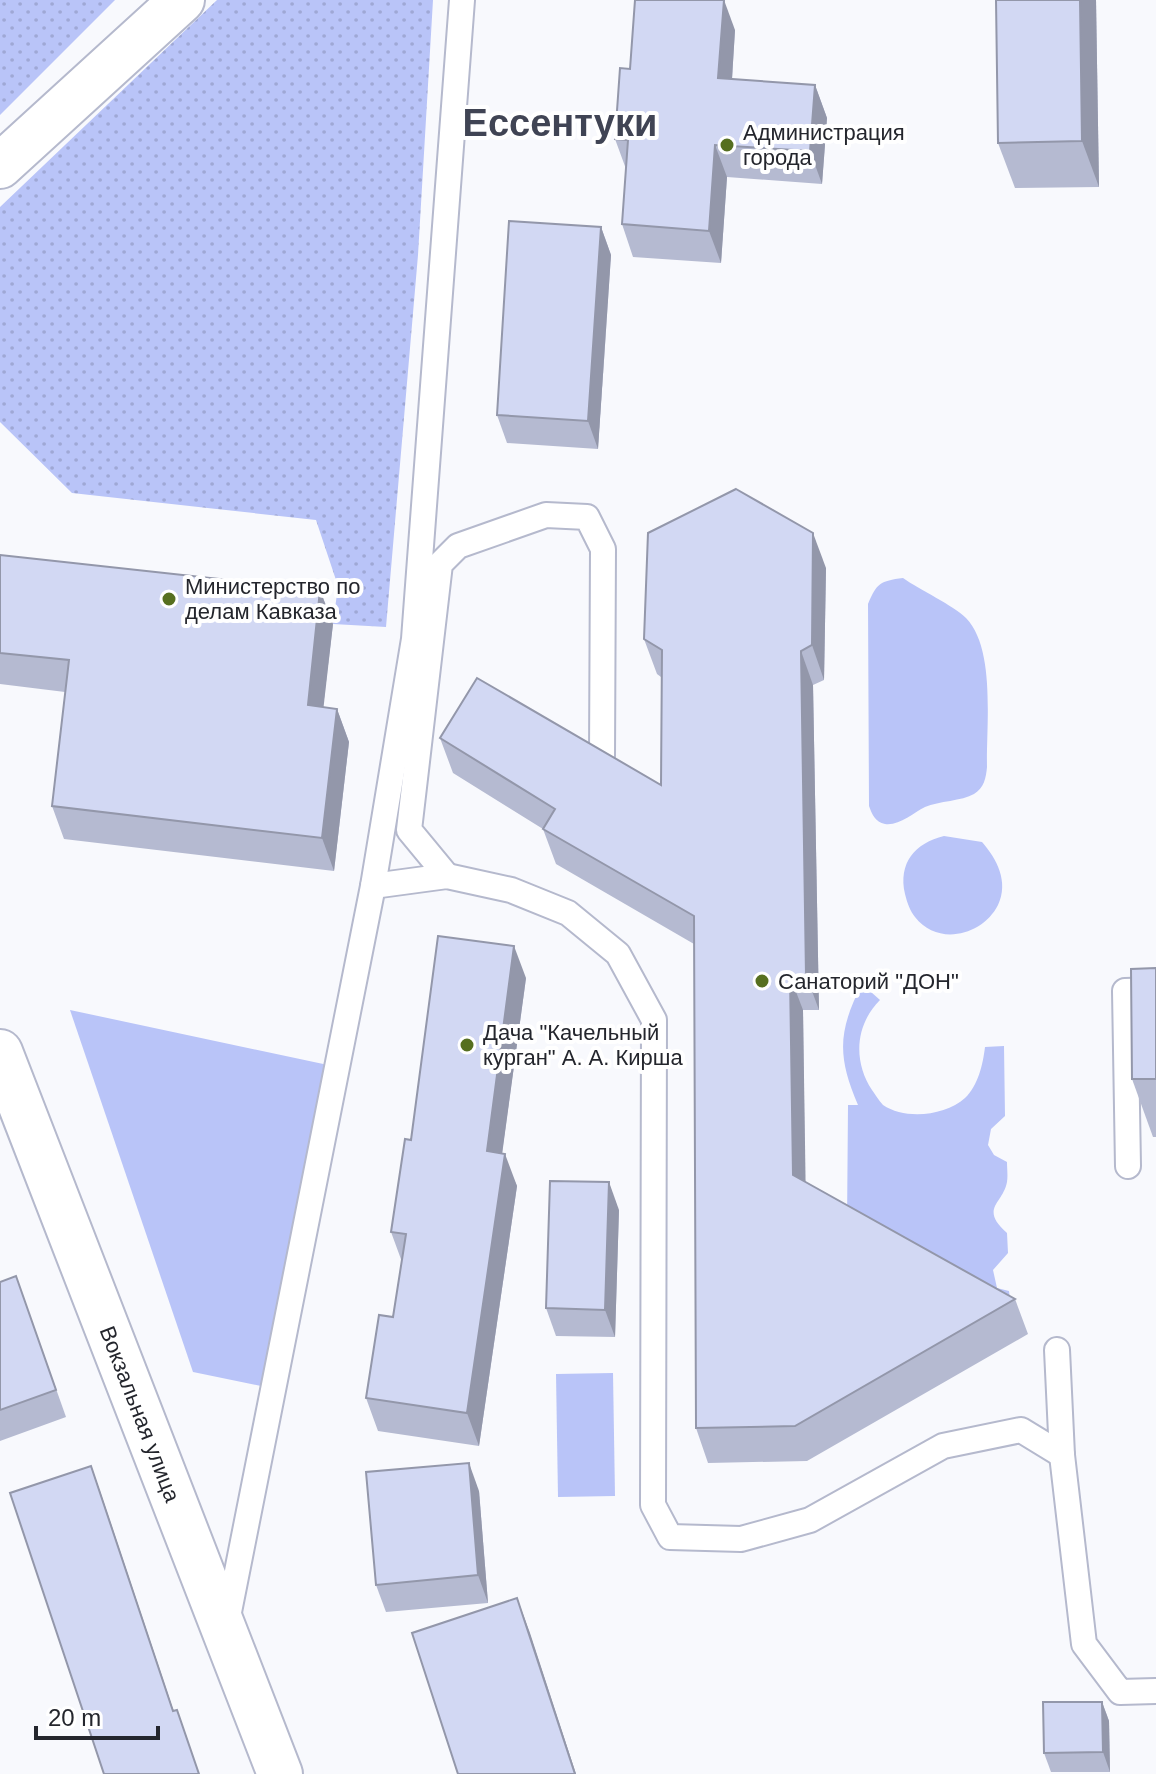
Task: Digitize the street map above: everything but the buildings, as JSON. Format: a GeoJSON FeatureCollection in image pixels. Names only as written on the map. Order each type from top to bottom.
{"type":"FeatureCollection","features":[{"type":"Feature","properties":{"kind":"main road"},"geometry":{"type":"LineString","coordinates":[[0,166],[182,0]]}},
{"type":"Feature","properties":{"kind":"main road","name":"Вокзальная улица"},"geometry":{"type":"LineString","coordinates":[[0,1052],[280,1774]]}},
{"type":"Feature","properties":{"kind":"lane"},"geometry":{"type":"LineString","coordinates":[[225,1631],[373,886],[414,639],[462,0]]}},
{"type":"Feature","properties":{"kind":"lane"},"geometry":{"type":"LineString","coordinates":[[447,876],[409,830],[440,564],[458,546],[546,515],[587,517],[603,549],[602,756]]}},
{"type":"Feature","properties":{"kind":"lane"},"geometry":{"type":"LineString","coordinates":[[373,886],[447,876],[511,890],[568,913],[618,954],[654,1020],[653,1505],[670,1537],[741,1539],[810,1520],[943,1446],[1021,1430],[1062,1455]]}},
{"type":"Feature","properties":{"kind":"lane"},"geometry":{"type":"LineString","coordinates":[[1128,1166],[1125,991],[1156,990]]}},
{"type":"Feature","properties":{"kind":"lane"},"geometry":{"type":"LineString","coordinates":[[1057,1350],[1062,1455],[1084,1644],[1120,1692],[1156,1691]]}},
{"type":"Feature","properties":{"kind":"shaded area"},"geometry":{"type":"Polygon","coordinates":[[[0,0],[115,0],[0,115],[0,0]]]}},
{"type":"Feature","properties":{"kind":"shaded area"},"geometry":{"type":"Polygon","coordinates":[[[217,0],[433,0],[418,255],[386,627],[333,624],[338,586],[316,520],[72,493],[0,422],[0,207],[217,0]]]}},
{"type":"Feature","properties":{"kind":"shaded area"},"geometry":{"type":"Polygon","coordinates":[[[903,578],[960,613],[975,632],[986,668],[987,767],[984,782],[974,794],[925,807],[901,821],[885,824],[876,820],[869,806],[868,604],[880,584],[903,578]]]}},
{"type":"Feature","properties":{"kind":"shaded area"},"geometry":{"type":"Polygon","coordinates":[[[944,836],[982,842],[997,863],[1002,879],[1001,896],[991,915],[982,924],[960,934],[936,932],[925,926],[912,912],[903,883],[907,864],[917,849],[944,836]]]}},
{"type":"Feature","properties":{"kind":"shaded area"},"geometry":{"type":"Polygon","coordinates":[[[862,984],[880,1000],[861,1032],[862,1067],[879,1100],[892,1110],[925,1114],[957,1104],[970,1093],[977,1081],[985,1047],[1004,1046],[1005,1116],[991,1129],[988,1145],[994,1155],[1007,1162],[1007,1182],[994,1212],[999,1225],[1007,1233],[1008,1253],[993,1270],[997,1288],[1009,1291],[1012,1316],[847,1225],[848,1105],[858,1105],[846,1072],[843,1044],[848,1016],[862,984]]]}},
{"type":"Feature","properties":{"kind":"shaded area"},"geometry":{"type":"Polygon","coordinates":[[[70,1010],[328,1065],[261,1386],[193,1372],[70,1010]]]}},
{"type":"Feature","properties":{"kind":"shaded area"},"geometry":{"type":"Polygon","coordinates":[[[613,1373],[615,1496],[558,1497],[556,1374],[613,1373]]]}},
{"type":"Feature","properties":{"kind":"place","name":"Администрация города"},"geometry":{"type":"Point","coordinates":[727,145]}},
{"type":"Feature","properties":{"kind":"place","name":"Министерство по делам Кавказа"},"geometry":{"type":"Point","coordinates":[169,599]}},
{"type":"Feature","properties":{"kind":"place","name":"Санаторий \"ДОН\""},"geometry":{"type":"Point","coordinates":[762,981]}},
{"type":"Feature","properties":{"kind":"place","name":"Дача \"Качельный курган\" А. А. Кирша"},"geometry":{"type":"Point","coordinates":[467,1045]}},
{"type":"Feature","properties":{"kind":"district","name":"Ессентуки"},"geometry":{"type":"Point","coordinates":[560,123]}}]}
